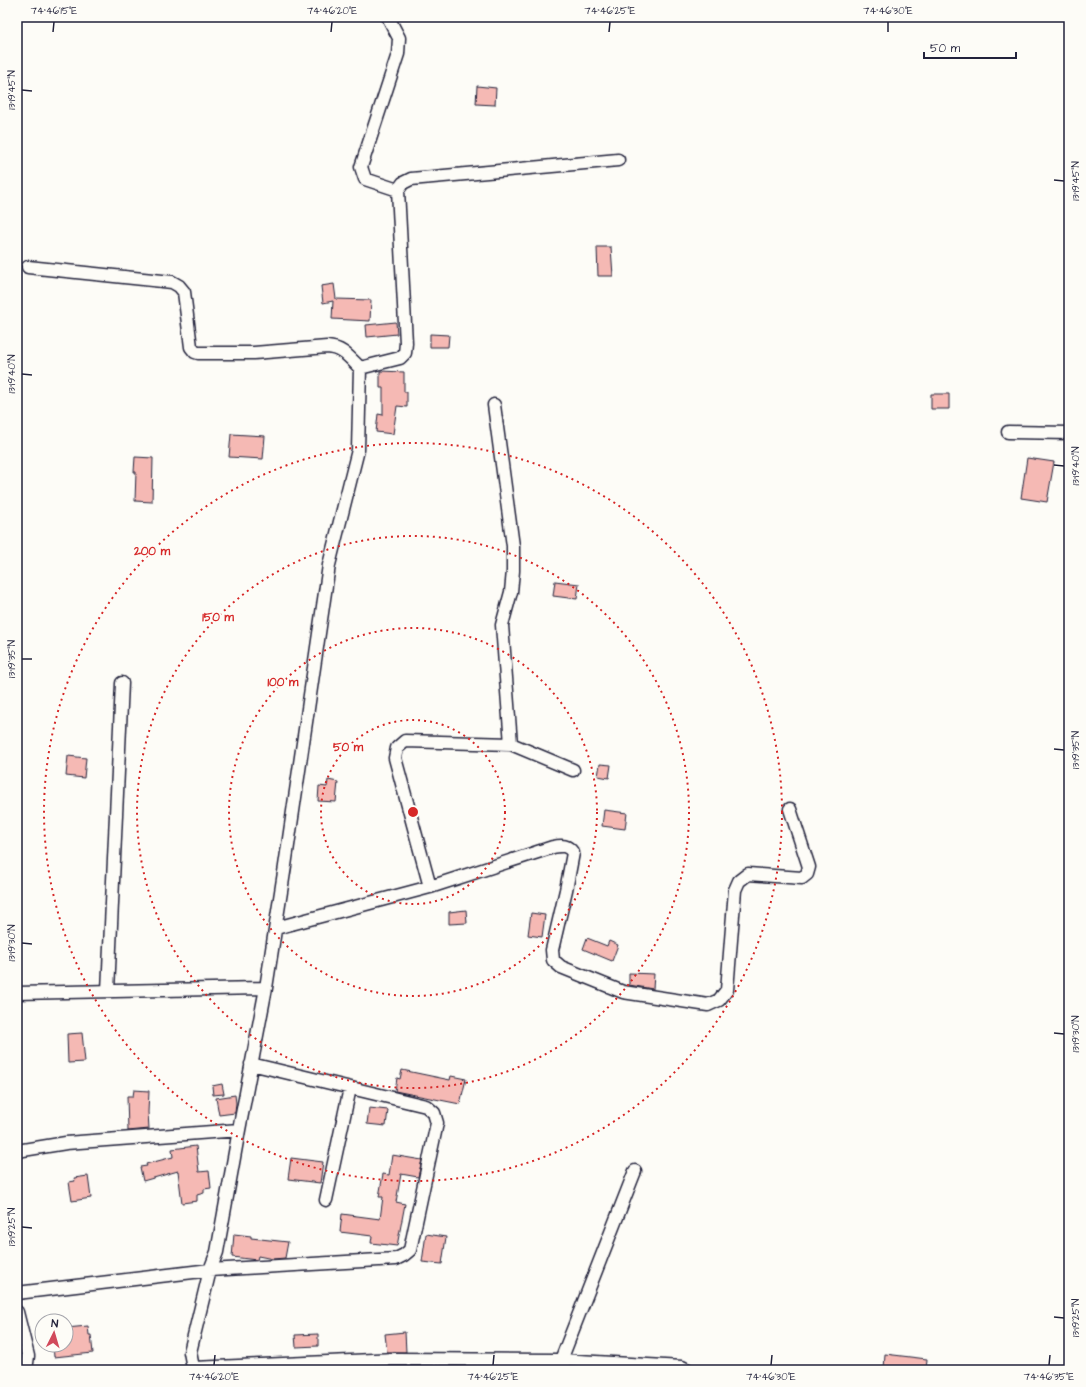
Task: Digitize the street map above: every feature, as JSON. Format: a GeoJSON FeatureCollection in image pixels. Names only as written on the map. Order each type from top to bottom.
{"type":"FeatureCollection","features":[{"type":"Feature","properties":{"kind":"street"},"geometry":{"type":"LineString","coordinates":[[388,17],[399,38],[398,54],[361,167],[365,179],[398,190]]}},
{"type":"Feature","properties":{"kind":"street"},"geometry":{"type":"LineString","coordinates":[[360,368],[400,358],[405,353],[406,343],[398,190],[403,183],[411,178],[618,160]]}},
{"type":"Feature","properties":{"kind":"street"},"geometry":{"type":"LineString","coordinates":[[28,267],[172,282],[180,286],[184,292],[191,347],[198,353],[254,353],[327,347],[342,350],[360,368],[358,450],[329,565],[266,988],[217,1252],[210,1270],[190,1352],[193,1368],[315,1366],[396,1359],[561,1360],[682,1367],[688,1370]]}},
{"type":"Feature","properties":{"kind":"street"},"geometry":{"type":"LineString","coordinates":[[494,405],[513,546],[511,592],[502,625],[511,744]]}},
{"type":"Feature","properties":{"kind":"street"},"geometry":{"type":"LineString","coordinates":[[1008,432],[1069,433]]}},
{"type":"Feature","properties":{"kind":"street"},"geometry":{"type":"LineString","coordinates":[[108,991],[122,683]]}},
{"type":"Feature","properties":{"kind":"street"},"geometry":{"type":"LineString","coordinates":[[430,887],[395,758],[396,748],[405,741],[511,744],[573,770]]}},
{"type":"Feature","properties":{"kind":"street"},"geometry":{"type":"LineString","coordinates":[[276,928],[430,887],[553,847],[567,847],[573,854],[552,950],[552,960],[561,967],[623,992],[708,1005],[719,1000],[727,990],[735,890],[739,880],[748,874],[802,878],[807,874],[809,867],[790,809]]}},
{"type":"Feature","properties":{"kind":"street"},"geometry":{"type":"LineString","coordinates":[[17,993],[266,988]]}},
{"type":"Feature","properties":{"kind":"street"},"geometry":{"type":"LineString","coordinates":[[17,1293],[210,1270],[396,1259],[410,1250],[437,1123],[434,1113],[426,1106],[252,1064]]}},
{"type":"Feature","properties":{"kind":"street"},"geometry":{"type":"LineString","coordinates":[[326,1200],[350,1088]]}},
{"type":"Feature","properties":{"kind":"street"},"geometry":{"type":"LineString","coordinates":[[17,1151],[66,1143],[239,1130]]}},
{"type":"Feature","properties":{"kind":"street"},"geometry":{"type":"LineString","coordinates":[[561,1360],[635,1170]]}},
{"type":"Feature","properties":{"kind":"street"},"geometry":{"type":"LineString","coordinates":[[17,1312],[28,1356],[26,1370]]}},
{"type":"Feature","properties":{"kind":"building"},"geometry":{"type":"Polygon","coordinates":[[[477,86],[496,88],[495,105],[476,104],[477,86]]]}},
{"type":"Feature","properties":{"kind":"building"},"geometry":{"type":"Polygon","coordinates":[[[597,247],[611,247],[613,276],[598,276],[597,247]]]}},
{"type":"Feature","properties":{"kind":"building"},"geometry":{"type":"Polygon","coordinates":[[[334,284],[336,299],[371,300],[370,321],[332,319],[333,301],[323,303],[321,286],[334,284]]]}},
{"type":"Feature","properties":{"kind":"building"},"geometry":{"type":"Polygon","coordinates":[[[396,322],[397,334],[367,337],[366,325],[396,322]]]}},
{"type":"Feature","properties":{"kind":"building"},"geometry":{"type":"Polygon","coordinates":[[[430,334],[449,335],[448,347],[430,347],[430,334]]]}},
{"type":"Feature","properties":{"kind":"building"},"geometry":{"type":"Polygon","coordinates":[[[380,371],[404,372],[404,392],[407,392],[407,407],[397,406],[393,434],[376,432],[378,414],[383,415],[383,388],[380,388],[380,371]]]}},
{"type":"Feature","properties":{"kind":"building"},"geometry":{"type":"Polygon","coordinates":[[[931,394],[949,394],[949,409],[931,409],[931,394]]]}},
{"type":"Feature","properties":{"kind":"building"},"geometry":{"type":"Polygon","coordinates":[[[231,434],[265,436],[263,459],[229,457],[231,434]]]}},
{"type":"Feature","properties":{"kind":"building"},"geometry":{"type":"Polygon","coordinates":[[[135,457],[153,458],[152,502],[135,501],[135,457]]]}},
{"type":"Feature","properties":{"kind":"building"},"geometry":{"type":"Polygon","coordinates":[[[1027,458],[1054,462],[1047,502],[1021,498],[1027,458]]]}},
{"type":"Feature","properties":{"kind":"building"},"geometry":{"type":"Polygon","coordinates":[[[555,581],[579,584],[577,599],[553,596],[555,581]]]}},
{"type":"Feature","properties":{"kind":"building"},"geometry":{"type":"Polygon","coordinates":[[[68,756],[86,758],[84,778],[66,776],[68,756]]]}},
{"type":"Feature","properties":{"kind":"building"},"geometry":{"type":"Polygon","coordinates":[[[600,764],[611,765],[609,778],[598,776],[600,764]]]}},
{"type":"Feature","properties":{"kind":"building"},"geometry":{"type":"Polygon","coordinates":[[[328,780],[338,782],[336,802],[318,801],[319,786],[327,787],[328,780]]]}},
{"type":"Feature","properties":{"kind":"building"},"geometry":{"type":"Polygon","coordinates":[[[604,810],[627,813],[625,829],[602,826],[604,810]]]}},
{"type":"Feature","properties":{"kind":"building"},"geometry":{"type":"Polygon","coordinates":[[[466,910],[467,923],[449,924],[449,912],[466,910]]]}},
{"type":"Feature","properties":{"kind":"building"},"geometry":{"type":"Polygon","coordinates":[[[531,913],[545,915],[542,937],[528,935],[531,913]]]}},
{"type":"Feature","properties":{"kind":"building"},"geometry":{"type":"Polygon","coordinates":[[[587,938],[607,946],[609,941],[618,945],[612,961],[583,949],[587,938]]]}},
{"type":"Feature","properties":{"kind":"building"},"geometry":{"type":"Polygon","coordinates":[[[629,973],[654,974],[653,989],[629,985],[629,973]]]}},
{"type":"Feature","properties":{"kind":"building"},"geometry":{"type":"Polygon","coordinates":[[[82,1033],[85,1062],[68,1063],[67,1034],[82,1033]]]}},
{"type":"Feature","properties":{"kind":"building"},"geometry":{"type":"Polygon","coordinates":[[[402,1070],[450,1080],[451,1076],[466,1079],[460,1104],[395,1091],[397,1078],[400,1079],[402,1070]]]}},
{"type":"Feature","properties":{"kind":"building"},"geometry":{"type":"Polygon","coordinates":[[[222,1084],[224,1094],[213,1095],[212,1086],[222,1084]]]}},
{"type":"Feature","properties":{"kind":"building"},"geometry":{"type":"Polygon","coordinates":[[[134,1090],[149,1091],[149,1129],[128,1131],[127,1096],[133,1096],[134,1090]]]}},
{"type":"Feature","properties":{"kind":"building"},"geometry":{"type":"Polygon","coordinates":[[[235,1095],[235,1113],[219,1115],[216,1098],[235,1095]]]}},
{"type":"Feature","properties":{"kind":"building"},"geometry":{"type":"Polygon","coordinates":[[[369,1108],[388,1110],[386,1126],[367,1124],[369,1108]]]}},
{"type":"Feature","properties":{"kind":"building"},"geometry":{"type":"Polygon","coordinates":[[[196,1146],[199,1172],[209,1171],[211,1188],[204,1189],[204,1193],[197,1195],[197,1201],[182,1203],[178,1171],[143,1181],[140,1167],[173,1157],[172,1149],[196,1146]]]}},
{"type":"Feature","properties":{"kind":"building"},"geometry":{"type":"Polygon","coordinates":[[[392,1155],[422,1160],[418,1177],[401,1174],[396,1202],[405,1204],[397,1246],[371,1243],[372,1236],[340,1232],[342,1214],[380,1219],[383,1197],[379,1197],[383,1174],[389,1175],[392,1155]]]}},
{"type":"Feature","properties":{"kind":"building"},"geometry":{"type":"Polygon","coordinates":[[[291,1158],[323,1162],[320,1183],[288,1179],[291,1158]]]}},
{"type":"Feature","properties":{"kind":"building"},"geometry":{"type":"Polygon","coordinates":[[[88,1176],[91,1198],[72,1201],[69,1182],[75,1181],[74,1178],[88,1176]]]}},
{"type":"Feature","properties":{"kind":"building"},"geometry":{"type":"Polygon","coordinates":[[[234,1234],[251,1236],[251,1238],[288,1242],[285,1258],[273,1259],[258,1256],[257,1260],[232,1257],[234,1234]]]}},
{"type":"Feature","properties":{"kind":"building"},"geometry":{"type":"Polygon","coordinates":[[[426,1234],[446,1237],[442,1264],[422,1262],[426,1234]]]}},
{"type":"Feature","properties":{"kind":"building"},"geometry":{"type":"Polygon","coordinates":[[[88,1326],[89,1335],[91,1335],[93,1353],[54,1357],[54,1353],[74,1353],[74,1327],[88,1326]]]}},
{"type":"Feature","properties":{"kind":"building"},"geometry":{"type":"Polygon","coordinates":[[[405,1332],[406,1352],[387,1352],[385,1334],[405,1332]]]}},
{"type":"Feature","properties":{"kind":"building"},"geometry":{"type":"Polygon","coordinates":[[[318,1334],[318,1346],[296,1347],[295,1335],[318,1334]]]}},
{"type":"Feature","properties":{"kind":"building"},"geometry":{"type":"Polygon","coordinates":[[[885,1354],[927,1359],[926,1370],[884,1370],[885,1354]]]}}]}
